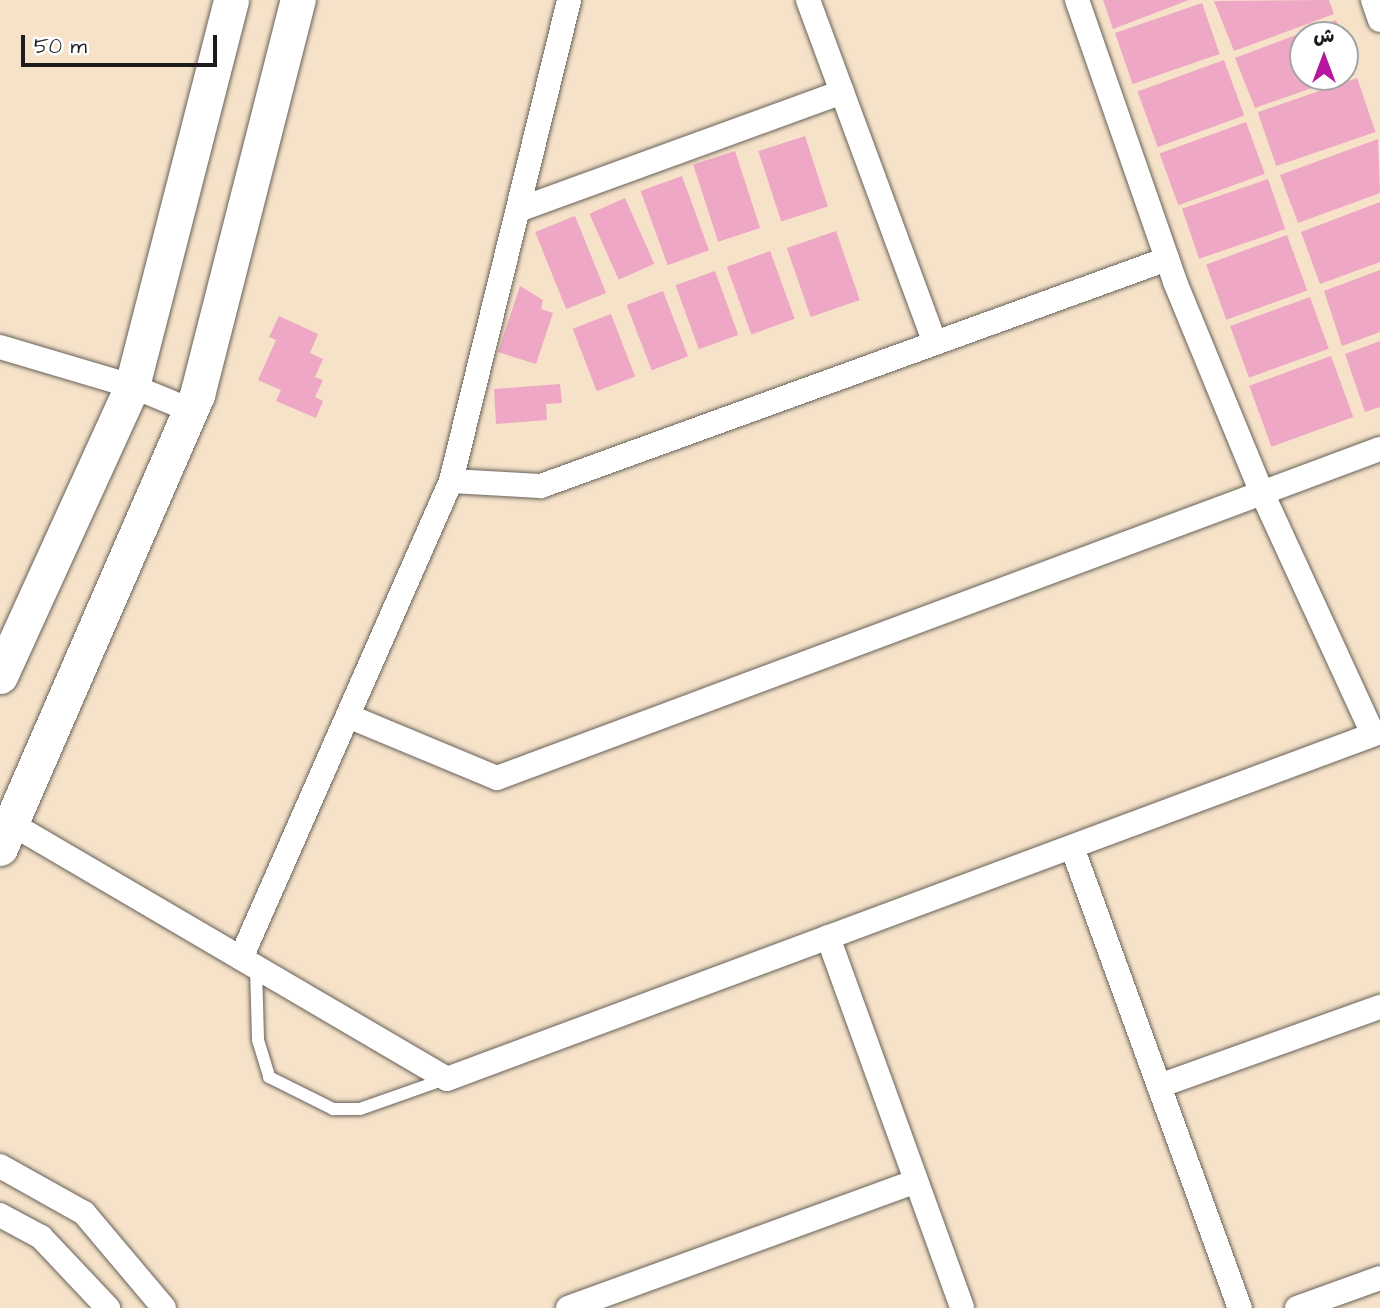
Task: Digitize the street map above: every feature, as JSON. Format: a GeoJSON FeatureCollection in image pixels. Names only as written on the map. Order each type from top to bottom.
{"type":"FeatureCollection","features":[{"type":"Feature","properties":{"kind":"main road"},"geometry":{"type":"LineString","coordinates":[[0,676],[132,386],[231,0]]}},
{"type":"Feature","properties":{"kind":"main road"},"geometry":{"type":"LineString","coordinates":[[4,830],[190,410],[298,0]]}},
{"type":"Feature","properties":{"kind":"street"},"geometry":{"type":"LineString","coordinates":[[248,962],[348,716],[452,481],[569,0]]}},
{"type":"Feature","properties":{"kind":"street"},"geometry":{"type":"LineString","coordinates":[[808,0],[934,341]]}},
{"type":"Feature","properties":{"kind":"street"},"geometry":{"type":"LineString","coordinates":[[4,830],[248,962],[447,1079],[1376,733],[1263,495],[1167,259],[1077,0]]}},
{"type":"Feature","properties":{"kind":"street"},"geometry":{"type":"LineString","coordinates":[[1373,0],[1380,20]]}},
{"type":"Feature","properties":{"kind":"street"},"geometry":{"type":"LineString","coordinates":[[518,210],[842,92]]}},
{"type":"Feature","properties":{"kind":"street"},"geometry":{"type":"LineString","coordinates":[[452,481],[541,486],[934,341],[1167,259]]}},
{"type":"Feature","properties":{"kind":"street"},"geometry":{"type":"LineString","coordinates":[[0,347],[132,386],[190,410]]}},
{"type":"Feature","properties":{"kind":"street"},"geometry":{"type":"LineString","coordinates":[[348,716],[497,778],[1263,495],[1380,449]]}},
{"type":"Feature","properties":{"kind":"street"},"geometry":{"type":"LineString","coordinates":[[1072,846],[1240,1308]]}},
{"type":"Feature","properties":{"kind":"street"},"geometry":{"type":"LineString","coordinates":[[828,937],[962,1308]]}},
{"type":"Feature","properties":{"kind":"street"},"geometry":{"type":"LineString","coordinates":[[1159,1086],[1380,1007]]}},
{"type":"Feature","properties":{"kind":"street"},"geometry":{"type":"LineString","coordinates":[[0,1166],[84,1213],[164,1308]]}},
{"type":"Feature","properties":{"kind":"street"},"geometry":{"type":"LineString","coordinates":[[568,1308],[916,1181]]}},
{"type":"Feature","properties":{"kind":"street"},"geometry":{"type":"LineString","coordinates":[[0,1215],[41,1237],[108,1308]]}},
{"type":"Feature","properties":{"kind":"street"},"geometry":{"type":"LineString","coordinates":[[1297,1308],[1380,1278]]}},
{"type":"Feature","properties":{"kind":"lane"},"geometry":{"type":"LineString","coordinates":[[248,962],[258,1040],[270,1077],[333,1109],[360,1108],[447,1079]]}},
{"type":"Feature","properties":{"kind":"building"},"geometry":{"type":"Polygon","coordinates":[[[1103,0],[1189,0],[1113,29],[1103,0]]]}},
{"type":"Feature","properties":{"kind":"building"},"geometry":{"type":"Polygon","coordinates":[[[1329,0],[1334,14],[1315,21],[1289,21],[1289,31],[1234,51],[1214,1],[1329,0]]]}},
{"type":"Feature","properties":{"kind":"building"},"geometry":{"type":"Polygon","coordinates":[[[1202,3],[1220,54],[1133,84],[1115,33],[1202,3]]]}},
{"type":"Feature","properties":{"kind":"building"},"geometry":{"type":"Polygon","coordinates":[[[1289,38],[1289,91],[1303,91],[1255,108],[1235,58],[1289,38]]]}},
{"type":"Feature","properties":{"kind":"building"},"geometry":{"type":"Polygon","coordinates":[[[1224,60],[1244,115],[1158,147],[1138,91],[1224,60]]]}},
{"type":"Feature","properties":{"kind":"building"},"geometry":{"type":"Polygon","coordinates":[[[1359,84],[1376,132],[1276,166],[1258,112],[1319,91],[1359,91],[1359,84]]]}},
{"type":"Feature","properties":{"kind":"building"},"geometry":{"type":"Polygon","coordinates":[[[1246,122],[1265,174],[1178,205],[1160,153],[1246,122]]]}},
{"type":"Feature","properties":{"kind":"building"},"geometry":{"type":"Polygon","coordinates":[[[805,136],[828,206],[781,222],[758,151],[805,136]]]}},
{"type":"Feature","properties":{"kind":"building"},"geometry":{"type":"Polygon","coordinates":[[[1378,139],[1380,193],[1298,223],[1280,175],[1378,139]]]}},
{"type":"Feature","properties":{"kind":"building"},"geometry":{"type":"Polygon","coordinates":[[[735,151],[760,228],[718,242],[693,165],[735,151]]]}},
{"type":"Feature","properties":{"kind":"building"},"geometry":{"type":"Polygon","coordinates":[[[682,176],[709,250],[668,265],[641,191],[682,176]]]}},
{"type":"Feature","properties":{"kind":"building"},"geometry":{"type":"Polygon","coordinates":[[[1268,179],[1285,229],[1199,259],[1182,209],[1268,179]]]}},
{"type":"Feature","properties":{"kind":"building"},"geometry":{"type":"Polygon","coordinates":[[[625,198],[654,264],[619,280],[589,214],[625,198]]]}},
{"type":"Feature","properties":{"kind":"building"},"geometry":{"type":"Polygon","coordinates":[[[1380,202],[1380,262],[1320,284],[1301,232],[1380,202]]]}},
{"type":"Feature","properties":{"kind":"building"},"geometry":{"type":"Polygon","coordinates":[[[575,216],[606,293],[566,309],[535,232],[575,216]]]}},
{"type":"Feature","properties":{"kind":"building"},"geometry":{"type":"Polygon","coordinates":[[[836,231],[860,300],[811,317],[787,248],[836,231]]]}},
{"type":"Feature","properties":{"kind":"building"},"geometry":{"type":"Polygon","coordinates":[[[1287,235],[1307,290],[1226,320],[1206,264],[1287,235]]]}},
{"type":"Feature","properties":{"kind":"building"},"geometry":{"type":"Polygon","coordinates":[[[770,251],[795,319],[751,334],[727,267],[770,251]]]}},
{"type":"Feature","properties":{"kind":"building"},"geometry":{"type":"Polygon","coordinates":[[[1380,270],[1380,332],[1342,346],[1324,291],[1380,270]]]}},
{"type":"Feature","properties":{"kind":"building"},"geometry":{"type":"Polygon","coordinates":[[[715,271],[738,335],[699,349],[676,285],[715,271]]]}},
{"type":"Feature","properties":{"kind":"building"},"geometry":{"type":"Polygon","coordinates":[[[520,286],[543,300],[541,309],[553,313],[536,364],[498,352],[520,286]]]}},
{"type":"Feature","properties":{"kind":"building"},"geometry":{"type":"Polygon","coordinates":[[[663,291],[688,356],[652,370],[627,305],[663,291]]]}},
{"type":"Feature","properties":{"kind":"building"},"geometry":{"type":"Polygon","coordinates":[[[1310,297],[1329,349],[1249,378],[1230,326],[1310,297]]]}},
{"type":"Feature","properties":{"kind":"building"},"geometry":{"type":"Polygon","coordinates":[[[611,314],[635,377],[597,391],[573,329],[611,314]]]}},
{"type":"Feature","properties":{"kind":"building"},"geometry":{"type":"Polygon","coordinates":[[[279,316],[318,334],[310,353],[323,359],[315,377],[323,380],[315,397],[323,401],[316,418],[276,401],[281,390],[258,380],[276,340],[269,337],[279,316]]]}},
{"type":"Feature","properties":{"kind":"building"},"geometry":{"type":"Polygon","coordinates":[[[1380,341],[1380,407],[1365,412],[1345,354],[1380,341]]]}},
{"type":"Feature","properties":{"kind":"building"},"geometry":{"type":"Polygon","coordinates":[[[1331,356],[1353,417],[1271,447],[1249,386],[1331,356]]]}},
{"type":"Feature","properties":{"kind":"building"},"geometry":{"type":"Polygon","coordinates":[[[560,384],[562,403],[546,404],[547,420],[496,424],[494,389],[560,384]]]}}]}
